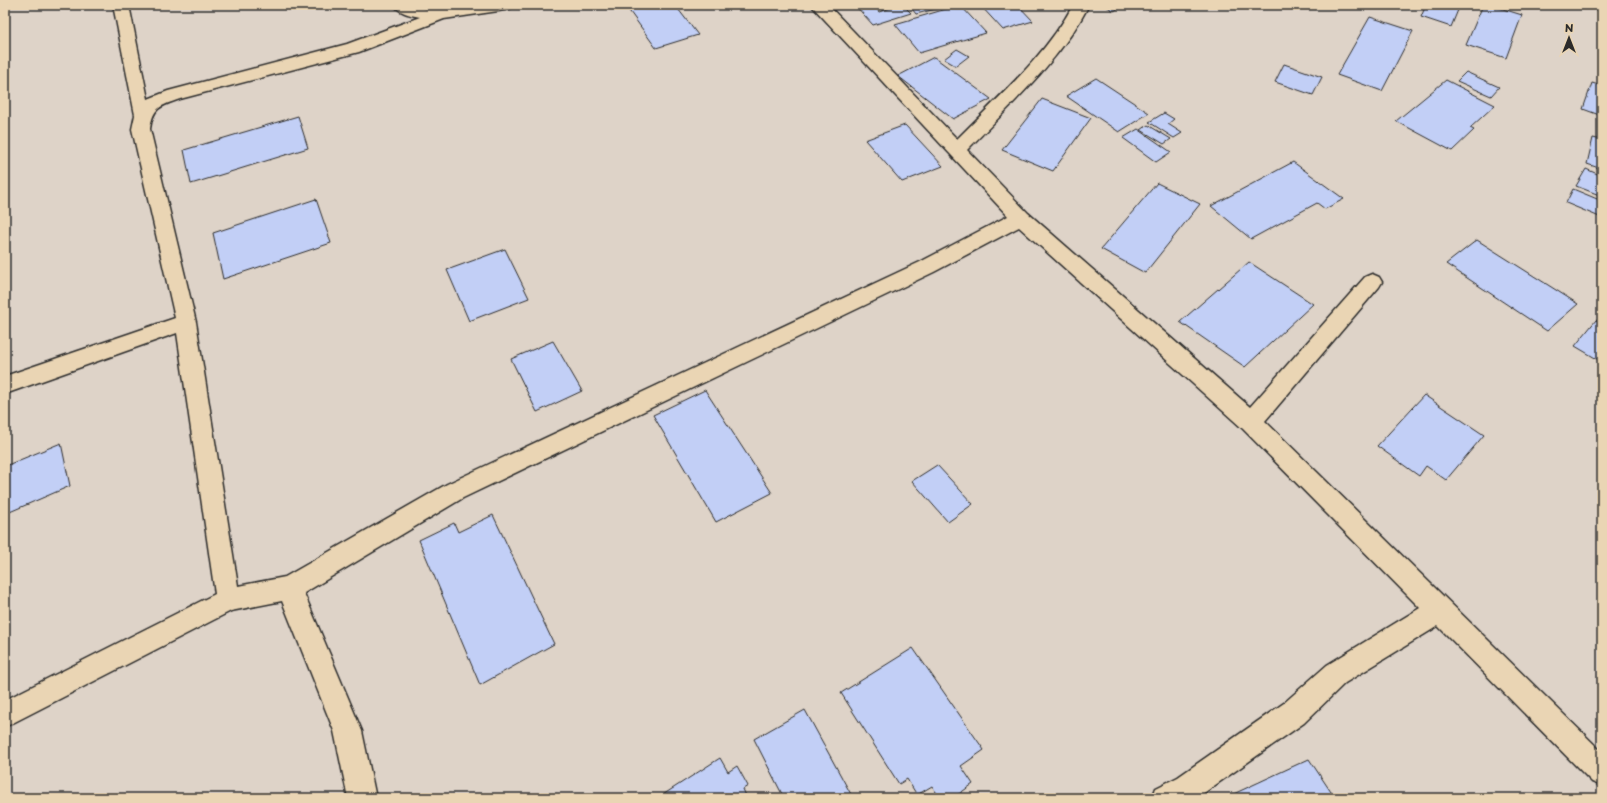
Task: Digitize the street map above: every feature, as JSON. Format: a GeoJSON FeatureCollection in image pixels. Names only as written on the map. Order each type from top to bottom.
{"type":"FeatureCollection","features":[{"type":"Feature","properties":{"kind":"street"},"geometry":{"type":"LineString","coordinates":[[121,5],[143,114],[141,130],[186,322],[228,600]]}},
{"type":"Feature","properties":{"kind":"street"},"geometry":{"type":"LineString","coordinates":[[402,5],[418,13],[439,14],[505,5]]}},
{"type":"Feature","properties":{"kind":"street"},"geometry":{"type":"LineString","coordinates":[[819,5],[958,154],[1021,218],[1251,422],[1602,772]]}},
{"type":"Feature","properties":{"kind":"street"},"geometry":{"type":"LineString","coordinates":[[958,154],[1077,5]]}},
{"type":"Feature","properties":{"kind":"street"},"geometry":{"type":"LineString","coordinates":[[958,154],[1052,50],[1070,26],[1081,5]]}},
{"type":"Feature","properties":{"kind":"street"},"geometry":{"type":"LineString","coordinates":[[143,114],[152,103],[174,94],[353,48],[439,14]]}},
{"type":"Feature","properties":{"kind":"street"},"geometry":{"type":"LineString","coordinates":[[5,714],[228,600],[289,588],[455,491],[799,326],[927,267],[1021,218]]}},
{"type":"Feature","properties":{"kind":"street"},"geometry":{"type":"LineString","coordinates":[[1251,422],[1372,282]]}},
{"type":"Feature","properties":{"kind":"street"},"geometry":{"type":"LineString","coordinates":[[5,385],[186,322]]}},
{"type":"Feature","properties":{"kind":"street"},"geometry":{"type":"LineString","coordinates":[[289,588],[348,731],[362,798]]}},
{"type":"Feature","properties":{"kind":"street"},"geometry":{"type":"LineString","coordinates":[[1166,798],[1188,787],[1294,713],[1336,674],[1440,610]]}},
{"type":"Feature","properties":{"kind":"building"},"geometry":{"type":"Polygon","coordinates":[[[625,5],[675,5],[698,35],[656,48],[625,5]]]}},
{"type":"Feature","properties":{"kind":"building"},"geometry":{"type":"Polygon","coordinates":[[[855,5],[873,5],[879,12],[891,8],[889,5],[903,5],[911,13],[873,25],[855,5]]]}},
{"type":"Feature","properties":{"kind":"building"},"geometry":{"type":"Polygon","coordinates":[[[909,5],[952,5],[916,14],[909,5]]]}},
{"type":"Feature","properties":{"kind":"building"},"geometry":{"type":"Polygon","coordinates":[[[960,5],[986,33],[919,53],[895,24],[960,5]]]}},
{"type":"Feature","properties":{"kind":"building"},"geometry":{"type":"Polygon","coordinates":[[[980,5],[1018,5],[1033,21],[1003,30],[980,5]]]}},
{"type":"Feature","properties":{"kind":"building"},"geometry":{"type":"Polygon","coordinates":[[[1104,5],[1124,5],[1114,11],[1104,5]]]}},
{"type":"Feature","properties":{"kind":"building"},"geometry":{"type":"Polygon","coordinates":[[[1426,5],[1460,5],[1451,27],[1421,17],[1426,5]]]}},
{"type":"Feature","properties":{"kind":"building"},"geometry":{"type":"Polygon","coordinates":[[[1483,5],[1490,5],[1522,15],[1506,58],[1466,45],[1483,5]]]}},
{"type":"Feature","properties":{"kind":"building"},"geometry":{"type":"Polygon","coordinates":[[[1370,17],[1413,31],[1382,91],[1337,75],[1370,17]]]}},
{"type":"Feature","properties":{"kind":"building"},"geometry":{"type":"Polygon","coordinates":[[[957,49],[969,56],[956,66],[944,59],[957,49]]]}},
{"type":"Feature","properties":{"kind":"building"},"geometry":{"type":"Polygon","coordinates":[[[934,57],[991,99],[953,119],[898,76],[934,57]]]}},
{"type":"Feature","properties":{"kind":"building"},"geometry":{"type":"Polygon","coordinates":[[[1284,64],[1322,77],[1313,95],[1275,82],[1284,64]]]}},
{"type":"Feature","properties":{"kind":"building"},"geometry":{"type":"Polygon","coordinates":[[[1466,72],[1499,87],[1491,96],[1457,81],[1466,72]]]}},
{"type":"Feature","properties":{"kind":"building"},"geometry":{"type":"Polygon","coordinates":[[[1096,78],[1149,113],[1119,132],[1066,96],[1096,78]]]}},
{"type":"Feature","properties":{"kind":"building"},"geometry":{"type":"Polygon","coordinates":[[[1446,80],[1495,105],[1470,128],[1474,130],[1452,151],[1396,121],[1446,80]]]}},
{"type":"Feature","properties":{"kind":"building"},"geometry":{"type":"Polygon","coordinates":[[[1592,83],[1602,86],[1602,116],[1583,109],[1592,83]]]}},
{"type":"Feature","properties":{"kind":"building"},"geometry":{"type":"Polygon","coordinates":[[[1042,99],[1091,118],[1053,171],[1002,150],[1042,99]]]}},
{"type":"Feature","properties":{"kind":"building"},"geometry":{"type":"Polygon","coordinates":[[[1164,113],[1174,119],[1168,124],[1182,133],[1174,138],[1149,122],[1164,113]]]}},
{"type":"Feature","properties":{"kind":"building"},"geometry":{"type":"Polygon","coordinates":[[[298,116],[308,148],[191,184],[184,150],[298,116]]]}},
{"type":"Feature","properties":{"kind":"building"},"geometry":{"type":"Polygon","coordinates":[[[905,125],[943,166],[902,182],[865,140],[905,125]]]}},
{"type":"Feature","properties":{"kind":"building"},"geometry":{"type":"Polygon","coordinates":[[[1148,125],[1171,139],[1164,144],[1141,130],[1148,125]]]}},
{"type":"Feature","properties":{"kind":"building"},"geometry":{"type":"Polygon","coordinates":[[[1138,129],[1171,152],[1156,162],[1123,138],[1138,129]]]}},
{"type":"Feature","properties":{"kind":"building"},"geometry":{"type":"Polygon","coordinates":[[[1593,138],[1602,140],[1602,169],[1587,164],[1593,138]]]}},
{"type":"Feature","properties":{"kind":"building"},"geometry":{"type":"Polygon","coordinates":[[[1293,162],[1344,199],[1325,209],[1317,203],[1251,239],[1211,206],[1293,162]]]}},
{"type":"Feature","properties":{"kind":"building"},"geometry":{"type":"Polygon","coordinates":[[[1586,169],[1602,176],[1602,196],[1576,186],[1586,169]]]}},
{"type":"Feature","properties":{"kind":"building"},"geometry":{"type":"Polygon","coordinates":[[[1157,183],[1200,204],[1145,273],[1101,249],[1157,183]]]}},
{"type":"Feature","properties":{"kind":"building"},"geometry":{"type":"Polygon","coordinates":[[[1573,189],[1602,201],[1602,218],[1566,203],[1573,189]]]}},
{"type":"Feature","properties":{"kind":"building"},"geometry":{"type":"Polygon","coordinates":[[[316,199],[331,243],[223,279],[213,233],[316,199]]]}},
{"type":"Feature","properties":{"kind":"building"},"geometry":{"type":"Polygon","coordinates":[[[1477,240],[1578,304],[1547,331],[1446,264],[1477,240]]]}},
{"type":"Feature","properties":{"kind":"building"},"geometry":{"type":"Polygon","coordinates":[[[505,249],[529,298],[469,321],[447,270],[505,249]]]}},
{"type":"Feature","properties":{"kind":"building"},"geometry":{"type":"Polygon","coordinates":[[[1249,262],[1313,304],[1245,367],[1180,322],[1249,262]]]}},
{"type":"Feature","properties":{"kind":"building"},"geometry":{"type":"Polygon","coordinates":[[[1596,320],[1602,323],[1602,362],[1575,346],[1596,320]]]}},
{"type":"Feature","properties":{"kind":"building"},"geometry":{"type":"Polygon","coordinates":[[[553,341],[582,391],[537,412],[511,359],[553,341]]]}},
{"type":"Feature","properties":{"kind":"building"},"geometry":{"type":"Polygon","coordinates":[[[705,390],[772,493],[716,522],[653,415],[705,390]]]}},
{"type":"Feature","properties":{"kind":"building"},"geometry":{"type":"Polygon","coordinates":[[[1424,395],[1484,435],[1446,480],[1426,466],[1419,476],[1377,446],[1424,395]]]}},
{"type":"Feature","properties":{"kind":"building"},"geometry":{"type":"Polygon","coordinates":[[[61,443],[70,486],[5,514],[5,466],[61,443]]]}},
{"type":"Feature","properties":{"kind":"building"},"geometry":{"type":"Polygon","coordinates":[[[937,465],[973,504],[948,522],[912,481],[937,465]]]}},
{"type":"Feature","properties":{"kind":"building"},"geometry":{"type":"Polygon","coordinates":[[[493,515],[554,644],[480,685],[419,540],[454,523],[458,532],[493,515]]]}},
{"type":"Feature","properties":{"kind":"building"},"geometry":{"type":"Polygon","coordinates":[[[913,648],[984,750],[961,766],[973,784],[953,798],[940,798],[932,786],[917,795],[907,779],[899,784],[841,693],[913,648]]]}},
{"type":"Feature","properties":{"kind":"building"},"geometry":{"type":"Polygon","coordinates":[[[805,710],[853,798],[784,798],[754,739],[805,710]]]}},
{"type":"Feature","properties":{"kind":"building"},"geometry":{"type":"Polygon","coordinates":[[[720,758],[728,772],[737,766],[748,786],[743,789],[747,798],[658,798],[720,758]]]}},
{"type":"Feature","properties":{"kind":"building"},"geometry":{"type":"Polygon","coordinates":[[[1309,759],[1335,798],[1227,797],[1309,759]]]}}]}
